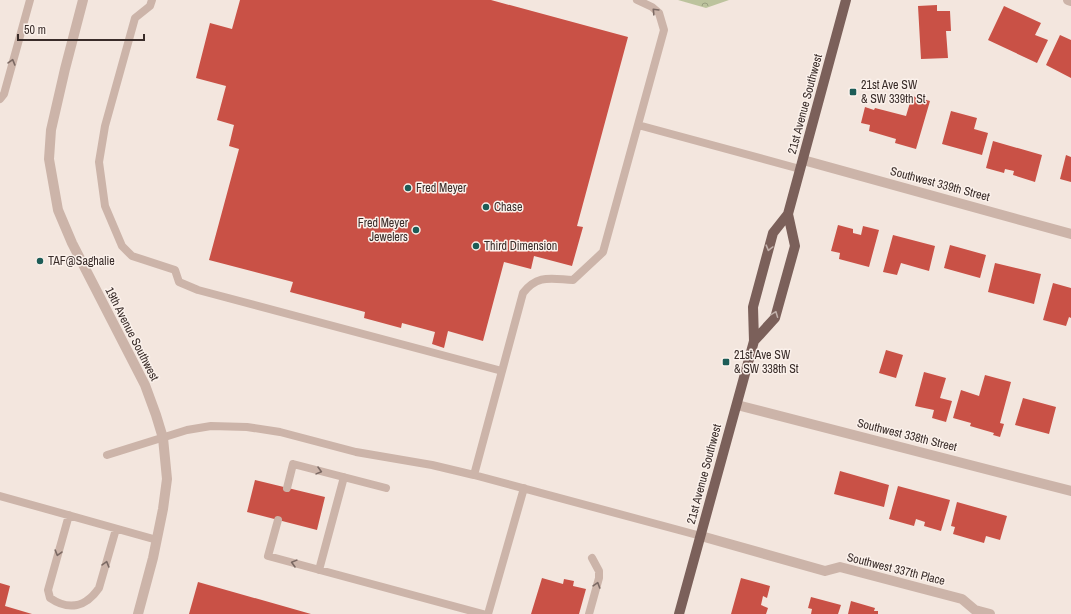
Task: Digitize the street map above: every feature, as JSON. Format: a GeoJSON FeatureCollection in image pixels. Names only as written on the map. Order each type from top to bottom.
{"type":"FeatureCollection","features":[{"type":"Feature","properties":{"kind":"main road","name":"21st Avenue Southwest"},"geometry":{"type":"LineString","coordinates":[[680,614],[754,340],[753,307],[773,234],[788,214],[846,0]]}},
{"type":"Feature","properties":{"kind":"main road","name":"21st Avenue Southwest"},"geometry":{"type":"LineString","coordinates":[[754,340],[775,318],[795,246],[788,214]]}},
{"type":"Feature","properties":{"kind":"street","name":"19th Avenue Southwest"},"geometry":{"type":"LineString","coordinates":[[83,0],[51,130],[49,159],[58,210],[72,243],[145,385],[163,438],[167,479],[163,509],[157,540],[138,614]]}},
{"type":"Feature","properties":{"kind":"street","name":"Southwest 339th Street"},"geometry":{"type":"LineString","coordinates":[[802,165],[1071,234]]}},
{"type":"Feature","properties":{"kind":"street","name":"Southwest 338th Street"},"geometry":{"type":"LineString","coordinates":[[736,405],[1071,490]]}},
{"type":"Feature","properties":{"kind":"street","name":"Southwest 337th Place"},"geometry":{"type":"LineString","coordinates":[[701,536],[825,571],[840,567],[962,599],[975,610],[990,614]]}},
{"type":"Feature","properties":{"kind":"lane"},"geometry":{"type":"LineString","coordinates":[[0,99],[4,94],[30,0]]}},
{"type":"Feature","properties":{"kind":"lane"},"geometry":{"type":"LineString","coordinates":[[152,0],[150,6],[135,18],[105,126],[99,162],[105,206],[113,229],[122,246],[132,256],[175,270],[179,282],[198,290],[502,371]]}},
{"type":"Feature","properties":{"kind":"lane"},"geometry":{"type":"LineString","coordinates":[[474,475],[523,294],[533,282],[548,279],[572,280],[603,252],[664,30],[659,14],[652,7],[636,0]]}},
{"type":"Feature","properties":{"kind":"lane"},"geometry":{"type":"LineString","coordinates":[[638,125],[802,165]]}},
{"type":"Feature","properties":{"kind":"lane"},"geometry":{"type":"LineString","coordinates":[[107,455],[187,430],[221,426],[247,427],[280,432],[356,452],[432,465],[474,475],[701,536]]}},
{"type":"Feature","properties":{"kind":"lane"},"geometry":{"type":"LineString","coordinates":[[287,488],[293,464],[386,488]]}},
{"type":"Feature","properties":{"kind":"lane"},"geometry":{"type":"LineString","coordinates":[[319,570],[344,477]]}},
{"type":"Feature","properties":{"kind":"lane"},"geometry":{"type":"LineString","coordinates":[[488,614],[524,488]]}},
{"type":"Feature","properties":{"kind":"lane"},"geometry":{"type":"LineString","coordinates":[[0,496],[157,540]]}},
{"type":"Feature","properties":{"kind":"lane"},"geometry":{"type":"LineString","coordinates":[[69,515],[48,590],[50,598],[57,603],[68,606],[78,605],[86,602],[94,596],[99,588],[116,528]]}},
{"type":"Feature","properties":{"kind":"lane"},"geometry":{"type":"LineString","coordinates":[[278,520],[268,556],[484,614]]}},
{"type":"Feature","properties":{"kind":"lane"},"geometry":{"type":"LineString","coordinates":[[589,614],[599,578],[599,571],[592,558]]}},
{"type":"Feature","properties":{"kind":"green space"},"geometry":{"type":"Polygon","coordinates":[[[678,0],[729,0],[706,8],[678,0]]]}},
{"type":"Feature","properties":{"kind":"building","name":"Fred Meyer"},"geometry":{"type":"Polygon","coordinates":[[[240,0],[491,0],[628,37],[577,226],[583,227],[572,266],[534,256],[531,269],[504,262],[483,341],[448,331],[444,348],[432,344],[435,332],[402,323],[401,328],[364,318],[365,312],[290,292],[293,282],[209,260],[239,149],[229,146],[234,125],[217,120],[226,86],[196,78],[210,23],[232,29],[240,0]]]}},
{"type":"Feature","properties":{"kind":"building"},"geometry":{"type":"Polygon","coordinates":[[[937,5],[937,11],[950,11],[951,31],[946,31],[948,58],[921,59],[918,6],[937,5]]]}},
{"type":"Feature","properties":{"kind":"building"},"geometry":{"type":"Polygon","coordinates":[[[1004,6],[1041,23],[1035,35],[1048,40],[1037,63],[988,40],[1004,6]]]}},
{"type":"Feature","properties":{"kind":"building"},"geometry":{"type":"Polygon","coordinates":[[[1060,35],[1071,40],[1071,78],[1046,65],[1060,35]]]}},
{"type":"Feature","properties":{"kind":"building"},"geometry":{"type":"Polygon","coordinates":[[[912,96],[930,101],[916,149],[895,143],[896,139],[869,131],[870,125],[861,123],[865,107],[906,116],[912,96]]]}},
{"type":"Feature","properties":{"kind":"building"},"geometry":{"type":"Polygon","coordinates":[[[951,111],[977,118],[974,129],[988,133],[982,155],[942,144],[951,111]]]}},
{"type":"Feature","properties":{"kind":"building"},"geometry":{"type":"Polygon","coordinates":[[[993,141],[1042,155],[1035,182],[1013,175],[1014,171],[1005,169],[1004,173],[986,168],[993,141]]]}},
{"type":"Feature","properties":{"kind":"building"},"geometry":{"type":"Polygon","coordinates":[[[1066,155],[1071,157],[1071,182],[1060,179],[1066,155]]]}},
{"type":"Feature","properties":{"kind":"building"},"geometry":{"type":"Polygon","coordinates":[[[838,225],[853,229],[853,233],[861,235],[863,226],[879,230],[869,267],[839,259],[840,253],[831,251],[838,225]]]}},
{"type":"Feature","properties":{"kind":"building"},"geometry":{"type":"Polygon","coordinates":[[[893,235],[935,246],[929,271],[901,263],[897,275],[883,272],[893,235]]]}},
{"type":"Feature","properties":{"kind":"building"},"geometry":{"type":"Polygon","coordinates":[[[950,245],[986,255],[980,278],[944,268],[950,245]]]}},
{"type":"Feature","properties":{"kind":"building"},"geometry":{"type":"Polygon","coordinates":[[[995,263],[1041,274],[1034,304],[988,292],[995,263]]]}},
{"type":"Feature","properties":{"kind":"building"},"geometry":{"type":"Polygon","coordinates":[[[1053,283],[1071,288],[1071,318],[1069,317],[1066,326],[1043,320],[1053,283]]]}},
{"type":"Feature","properties":{"kind":"building"},"geometry":{"type":"Polygon","coordinates":[[[886,350],[903,355],[896,378],[879,373],[886,350]]]}},
{"type":"Feature","properties":{"kind":"building"},"geometry":{"type":"Polygon","coordinates":[[[924,372],[946,378],[940,398],[952,401],[946,422],[932,418],[934,410],[915,406],[924,372]]]}},
{"type":"Feature","properties":{"kind":"building"},"geometry":{"type":"Polygon","coordinates":[[[985,375],[1011,382],[1000,423],[1004,424],[1000,437],[993,435],[994,433],[970,426],[971,423],[953,418],[961,390],[979,396],[985,375]]]}},
{"type":"Feature","properties":{"kind":"building"},"geometry":{"type":"Polygon","coordinates":[[[1023,398],[1056,407],[1049,434],[1015,425],[1023,398]]]}},
{"type":"Feature","properties":{"kind":"building"},"geometry":{"type":"Polygon","coordinates":[[[840,471],[889,485],[884,507],[834,494],[840,471]]]}},
{"type":"Feature","properties":{"kind":"building"},"geometry":{"type":"Polygon","coordinates":[[[255,480],[325,497],[317,530],[247,512],[255,480]]]}},
{"type":"Feature","properties":{"kind":"building"},"geometry":{"type":"Polygon","coordinates":[[[898,486],[950,500],[941,531],[924,526],[925,522],[916,519],[914,526],[889,519],[898,486]]]}},
{"type":"Feature","properties":{"kind":"building"},"geometry":{"type":"Polygon","coordinates":[[[957,502],[1007,516],[1000,540],[986,536],[984,543],[953,534],[955,527],[951,526],[957,502]]]}},
{"type":"Feature","properties":{"kind":"building"},"geometry":{"type":"Polygon","coordinates":[[[542,578],[563,584],[564,579],[574,581],[573,586],[586,589],[579,614],[531,614],[542,578]]]}},
{"type":"Feature","properties":{"kind":"building"},"geometry":{"type":"Polygon","coordinates":[[[741,578],[770,586],[767,598],[763,596],[761,605],[768,608],[766,614],[731,614],[741,578]]]}},
{"type":"Feature","properties":{"kind":"building"},"geometry":{"type":"Polygon","coordinates":[[[198,582],[311,614],[189,614],[198,582]]]}},
{"type":"Feature","properties":{"kind":"building"},"geometry":{"type":"Polygon","coordinates":[[[0,583],[10,586],[5,606],[32,614],[0,614],[0,583]]]}},
{"type":"Feature","properties":{"kind":"building"},"geometry":{"type":"Polygon","coordinates":[[[811,597],[841,605],[838,614],[811,614],[812,609],[808,608],[811,597]]]}},
{"type":"Feature","properties":{"kind":"building"},"geometry":{"type":"Polygon","coordinates":[[[851,601],[875,608],[874,611],[878,611],[878,614],[848,614],[851,601]]]}},
{"type":"Feature","properties":{"kind":"place","name":"21st Ave SW & SW 339th St"},"geometry":{"type":"Point","coordinates":[853,92]}},
{"type":"Feature","properties":{"kind":"place","name":"Fred Meyer"},"geometry":{"type":"Point","coordinates":[408,188]}},
{"type":"Feature","properties":{"kind":"place","name":"Chase"},"geometry":{"type":"Point","coordinates":[486,207]}},
{"type":"Feature","properties":{"kind":"place","name":"Fred Meyer Jewelers"},"geometry":{"type":"Point","coordinates":[416,230]}},
{"type":"Feature","properties":{"kind":"place","name":"Third Dimension"},"geometry":{"type":"Point","coordinates":[476,246]}},
{"type":"Feature","properties":{"kind":"place","name":"TAF@Saghalie"},"geometry":{"type":"Point","coordinates":[40,261]}},
{"type":"Feature","properties":{"kind":"place","name":"21st Ave SW & SW 338th St"},"geometry":{"type":"Point","coordinates":[726,362]}}]}
